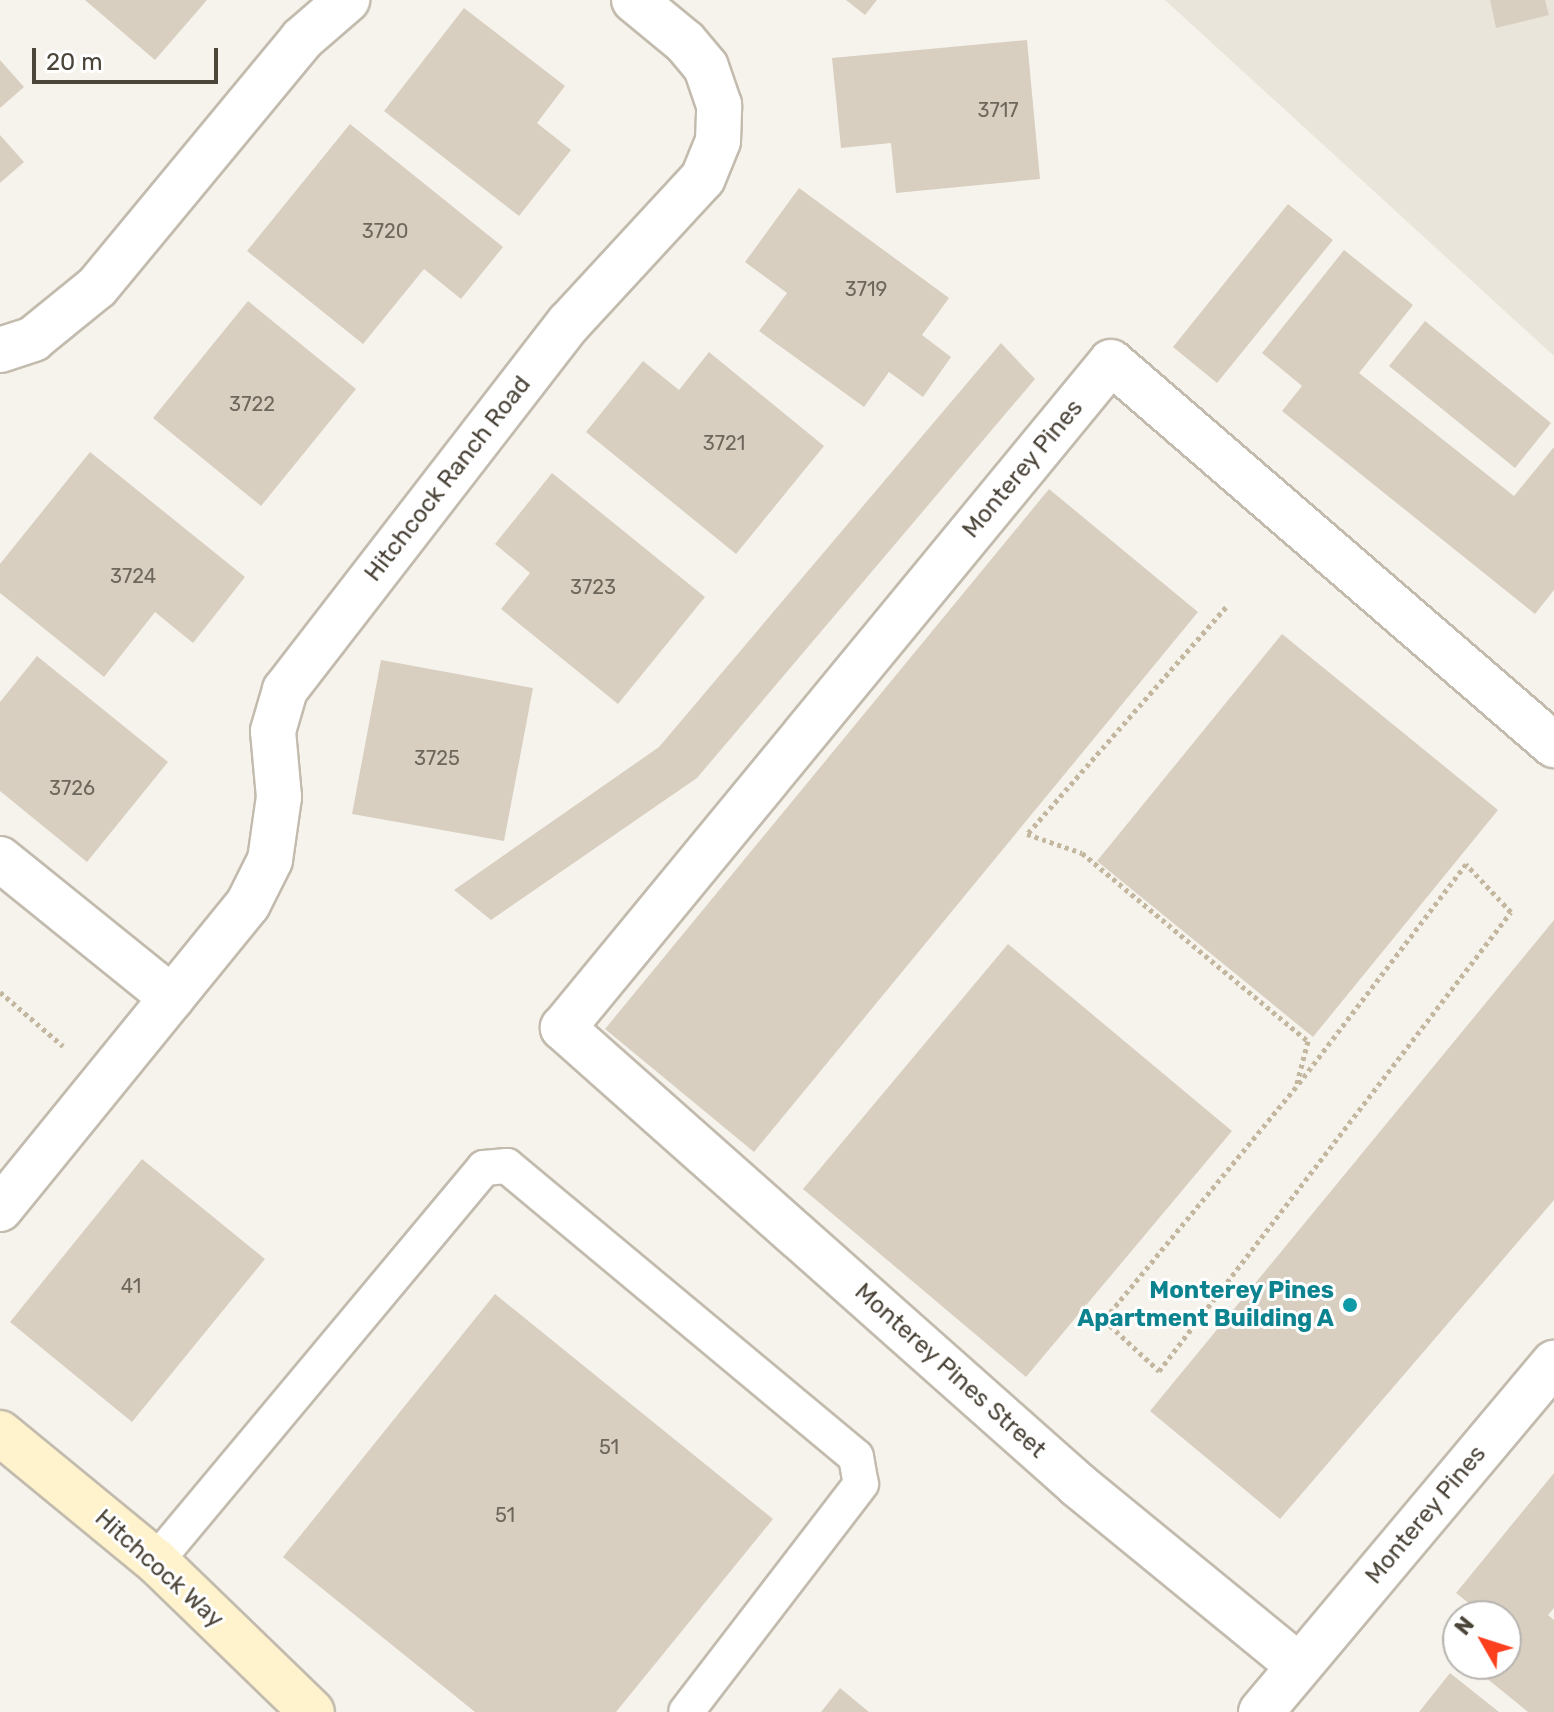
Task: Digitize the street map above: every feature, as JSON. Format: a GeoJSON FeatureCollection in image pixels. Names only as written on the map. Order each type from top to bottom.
{"type":"FeatureCollection","features":[{"type":"Feature","properties":{"kind":"street"},"geometry":{"type":"LineString","coordinates":[[0,350],[33,339],[97,287],[302,39],[347,0]]}},
{"type":"Feature","properties":{"kind":"street","name":"Hitchcock Ranch Road"},"geometry":{"type":"LineString","coordinates":[[0,1209],[248,904],[270,860],[279,797],[273,731],[285,690],[569,323],[703,178],[718,141],[719,105],[706,67],[685,42],[634,0]]}},
{"type":"Feature","properties":{"kind":"street","name":"Monterey Pines"},"geometry":{"type":"LineString","coordinates":[[563,1028],[1111,362],[1554,745]]}},
{"type":"Feature","properties":{"kind":"street"},"geometry":{"type":"LineString","coordinates":[[0,859],[172,998]]}},
{"type":"Feature","properties":{"kind":"street","name":"Monterey Pines Street"},"geometry":{"type":"LineString","coordinates":[[563,1028],[1078,1485],[1299,1666]]}},
{"type":"Feature","properties":{"kind":"street","name":"Monterey Pines"},"geometry":{"type":"LineString","coordinates":[[1299,1666],[1554,1363]]}},
{"type":"Feature","properties":{"kind":"street","name":"Hitchcock Way"},"geometry":{"type":"LineString","coordinates":[[0,1433],[156,1561],[312,1712]]}},
{"type":"Feature","properties":{"kind":"street"},"geometry":{"type":"LineString","coordinates":[[1261,1712],[1299,1666]]}},
{"type":"Feature","properties":{"kind":"lane"},"geometry":{"type":"LineString","coordinates":[[156,1561],[484,1168],[507,1166],[856,1457],[861,1484],[686,1712]]}},
{"type":"Feature","properties":{"kind":"path"},"geometry":{"type":"LineString","coordinates":[[1226,607],[1027,834],[1082,853],[1308,1041],[1296,1087],[1104,1320],[1159,1371],[1511,912],[1466,864],[1296,1087]]}},
{"type":"Feature","properties":{"kind":"path"},"geometry":{"type":"LineString","coordinates":[[0,992],[105,1081]]}},
{"type":"Feature","properties":{"kind":"shaded area"},"geometry":{"type":"Polygon","coordinates":[[[1165,0],[1554,0],[1554,356],[1165,0]]]}},
{"type":"Feature","properties":{"kind":"building"},"geometry":{"type":"Polygon","coordinates":[[[85,0],[207,0],[155,60],[85,0]]]}},
{"type":"Feature","properties":{"kind":"building"},"geometry":{"type":"Polygon","coordinates":[[[846,0],[877,0],[865,15],[846,0]]]}},
{"type":"Feature","properties":{"kind":"building"},"geometry":{"type":"Polygon","coordinates":[[[1490,0],[1545,0],[1549,15],[1496,28],[1490,0]]]}},
{"type":"Feature","properties":{"kind":"building"},"geometry":{"type":"Polygon","coordinates":[[[464,8],[565,86],[537,123],[571,150],[519,216],[384,111],[464,8]]]}},
{"type":"Feature","properties":{"kind":"building"},"geometry":{"type":"Polygon","coordinates":[[[1027,40],[1040,179],[896,193],[891,143],[841,148],[832,58],[1027,40]]]}},
{"type":"Feature","properties":{"kind":"building"},"geometry":{"type":"Polygon","coordinates":[[[0,60],[24,87],[0,108],[0,60]]]}},
{"type":"Feature","properties":{"kind":"building"},"geometry":{"type":"Polygon","coordinates":[[[350,124],[503,247],[461,299],[424,269],[363,344],[247,251],[350,124]]]}},
{"type":"Feature","properties":{"kind":"building"},"geometry":{"type":"Polygon","coordinates":[[[0,135],[24,162],[0,183],[0,135]]]}},
{"type":"Feature","properties":{"kind":"building"},"geometry":{"type":"Polygon","coordinates":[[[799,188],[949,298],[922,335],[951,357],[923,397],[889,372],[864,407],[759,331],[787,293],[745,262],[799,188]]]}},
{"type":"Feature","properties":{"kind":"building"},"geometry":{"type":"Polygon","coordinates":[[[1288,204],[1333,240],[1217,383],[1173,347],[1288,204]]]}},
{"type":"Feature","properties":{"kind":"building"},"geometry":{"type":"Polygon","coordinates":[[[1344,250],[1413,305],[1359,373],[1514,496],[1554,447],[1554,590],[1535,614],[1282,411],[1302,386],[1262,353],[1344,250]]]}},
{"type":"Feature","properties":{"kind":"building"},"geometry":{"type":"Polygon","coordinates":[[[248,301],[356,389],[261,506],[153,418],[248,301]]]}},
{"type":"Feature","properties":{"kind":"building"},"geometry":{"type":"Polygon","coordinates":[[[1425,321],[1551,423],[1515,468],[1389,366],[1425,321]]]}},
{"type":"Feature","properties":{"kind":"building"},"geometry":{"type":"Polygon","coordinates":[[[1001,343],[1035,379],[697,778],[491,920],[454,890],[659,747],[1001,343]]]}},
{"type":"Feature","properties":{"kind":"building"},"geometry":{"type":"Polygon","coordinates":[[[709,352],[824,446],[736,554],[586,432],[643,361],[679,390],[709,352]]]}},
{"type":"Feature","properties":{"kind":"building"},"geometry":{"type":"Polygon","coordinates":[[[90,452],[245,577],[193,643],[155,612],[104,677],[0,593],[0,564],[90,452]]]}},
{"type":"Feature","properties":{"kind":"building"},"geometry":{"type":"Polygon","coordinates":[[[552,473],[705,597],[618,704],[501,609],[530,573],[495,544],[552,473]]]}},
{"type":"Feature","properties":{"kind":"building"},"geometry":{"type":"Polygon","coordinates":[[[1049,489],[1198,612],[754,1152],[605,1029],[1049,489]]]}},
{"type":"Feature","properties":{"kind":"building"},"geometry":{"type":"Polygon","coordinates":[[[1282,634],[1498,810],[1313,1037],[1097,861],[1282,634]]]}},
{"type":"Feature","properties":{"kind":"building"},"geometry":{"type":"Polygon","coordinates":[[[37,656],[168,762],[87,862],[0,791],[0,702],[37,656]]]}},
{"type":"Feature","properties":{"kind":"building"},"geometry":{"type":"Polygon","coordinates":[[[381,660],[533,688],[504,841],[352,814],[381,660]]]}},
{"type":"Feature","properties":{"kind":"building","name":"Monterey Pines Apartment Building A"},"geometry":{"type":"Polygon","coordinates":[[[1554,920],[1554,1200],[1280,1519],[1150,1411],[1554,920]]]}},
{"type":"Feature","properties":{"kind":"building"},"geometry":{"type":"Polygon","coordinates":[[[1008,944],[1232,1131],[1026,1377],[803,1189],[1008,944]]]}},
{"type":"Feature","properties":{"kind":"building"},"geometry":{"type":"Polygon","coordinates":[[[142,1159],[265,1259],[132,1422],[10,1322],[142,1159]]]}},
{"type":"Feature","properties":{"kind":"building"},"geometry":{"type":"Polygon","coordinates":[[[495,1294],[773,1519],[616,1712],[475,1712],[283,1557],[495,1294]]]}},
{"type":"Feature","properties":{"kind":"building"},"geometry":{"type":"Polygon","coordinates":[[[1554,1473],[1554,1608],[1548,1615],[1554,1620],[1554,1712],[1528,1712],[1489,1680],[1522,1680],[1522,1600],[1465,1600],[1456,1593],[1554,1473]]]}},
{"type":"Feature","properties":{"kind":"building"},"geometry":{"type":"Polygon","coordinates":[[[1444,1680],[1459,1680],[1499,1712],[1419,1712],[1444,1680]]]}},
{"type":"Feature","properties":{"kind":"building"},"geometry":{"type":"Polygon","coordinates":[[[840,1688],[869,1712],[821,1712],[840,1688]]]}},
{"type":"Feature","properties":{"kind":"place","name":"Monterey Pines Apartment Building A"},"geometry":{"type":"Point","coordinates":[1350,1305]}}]}
